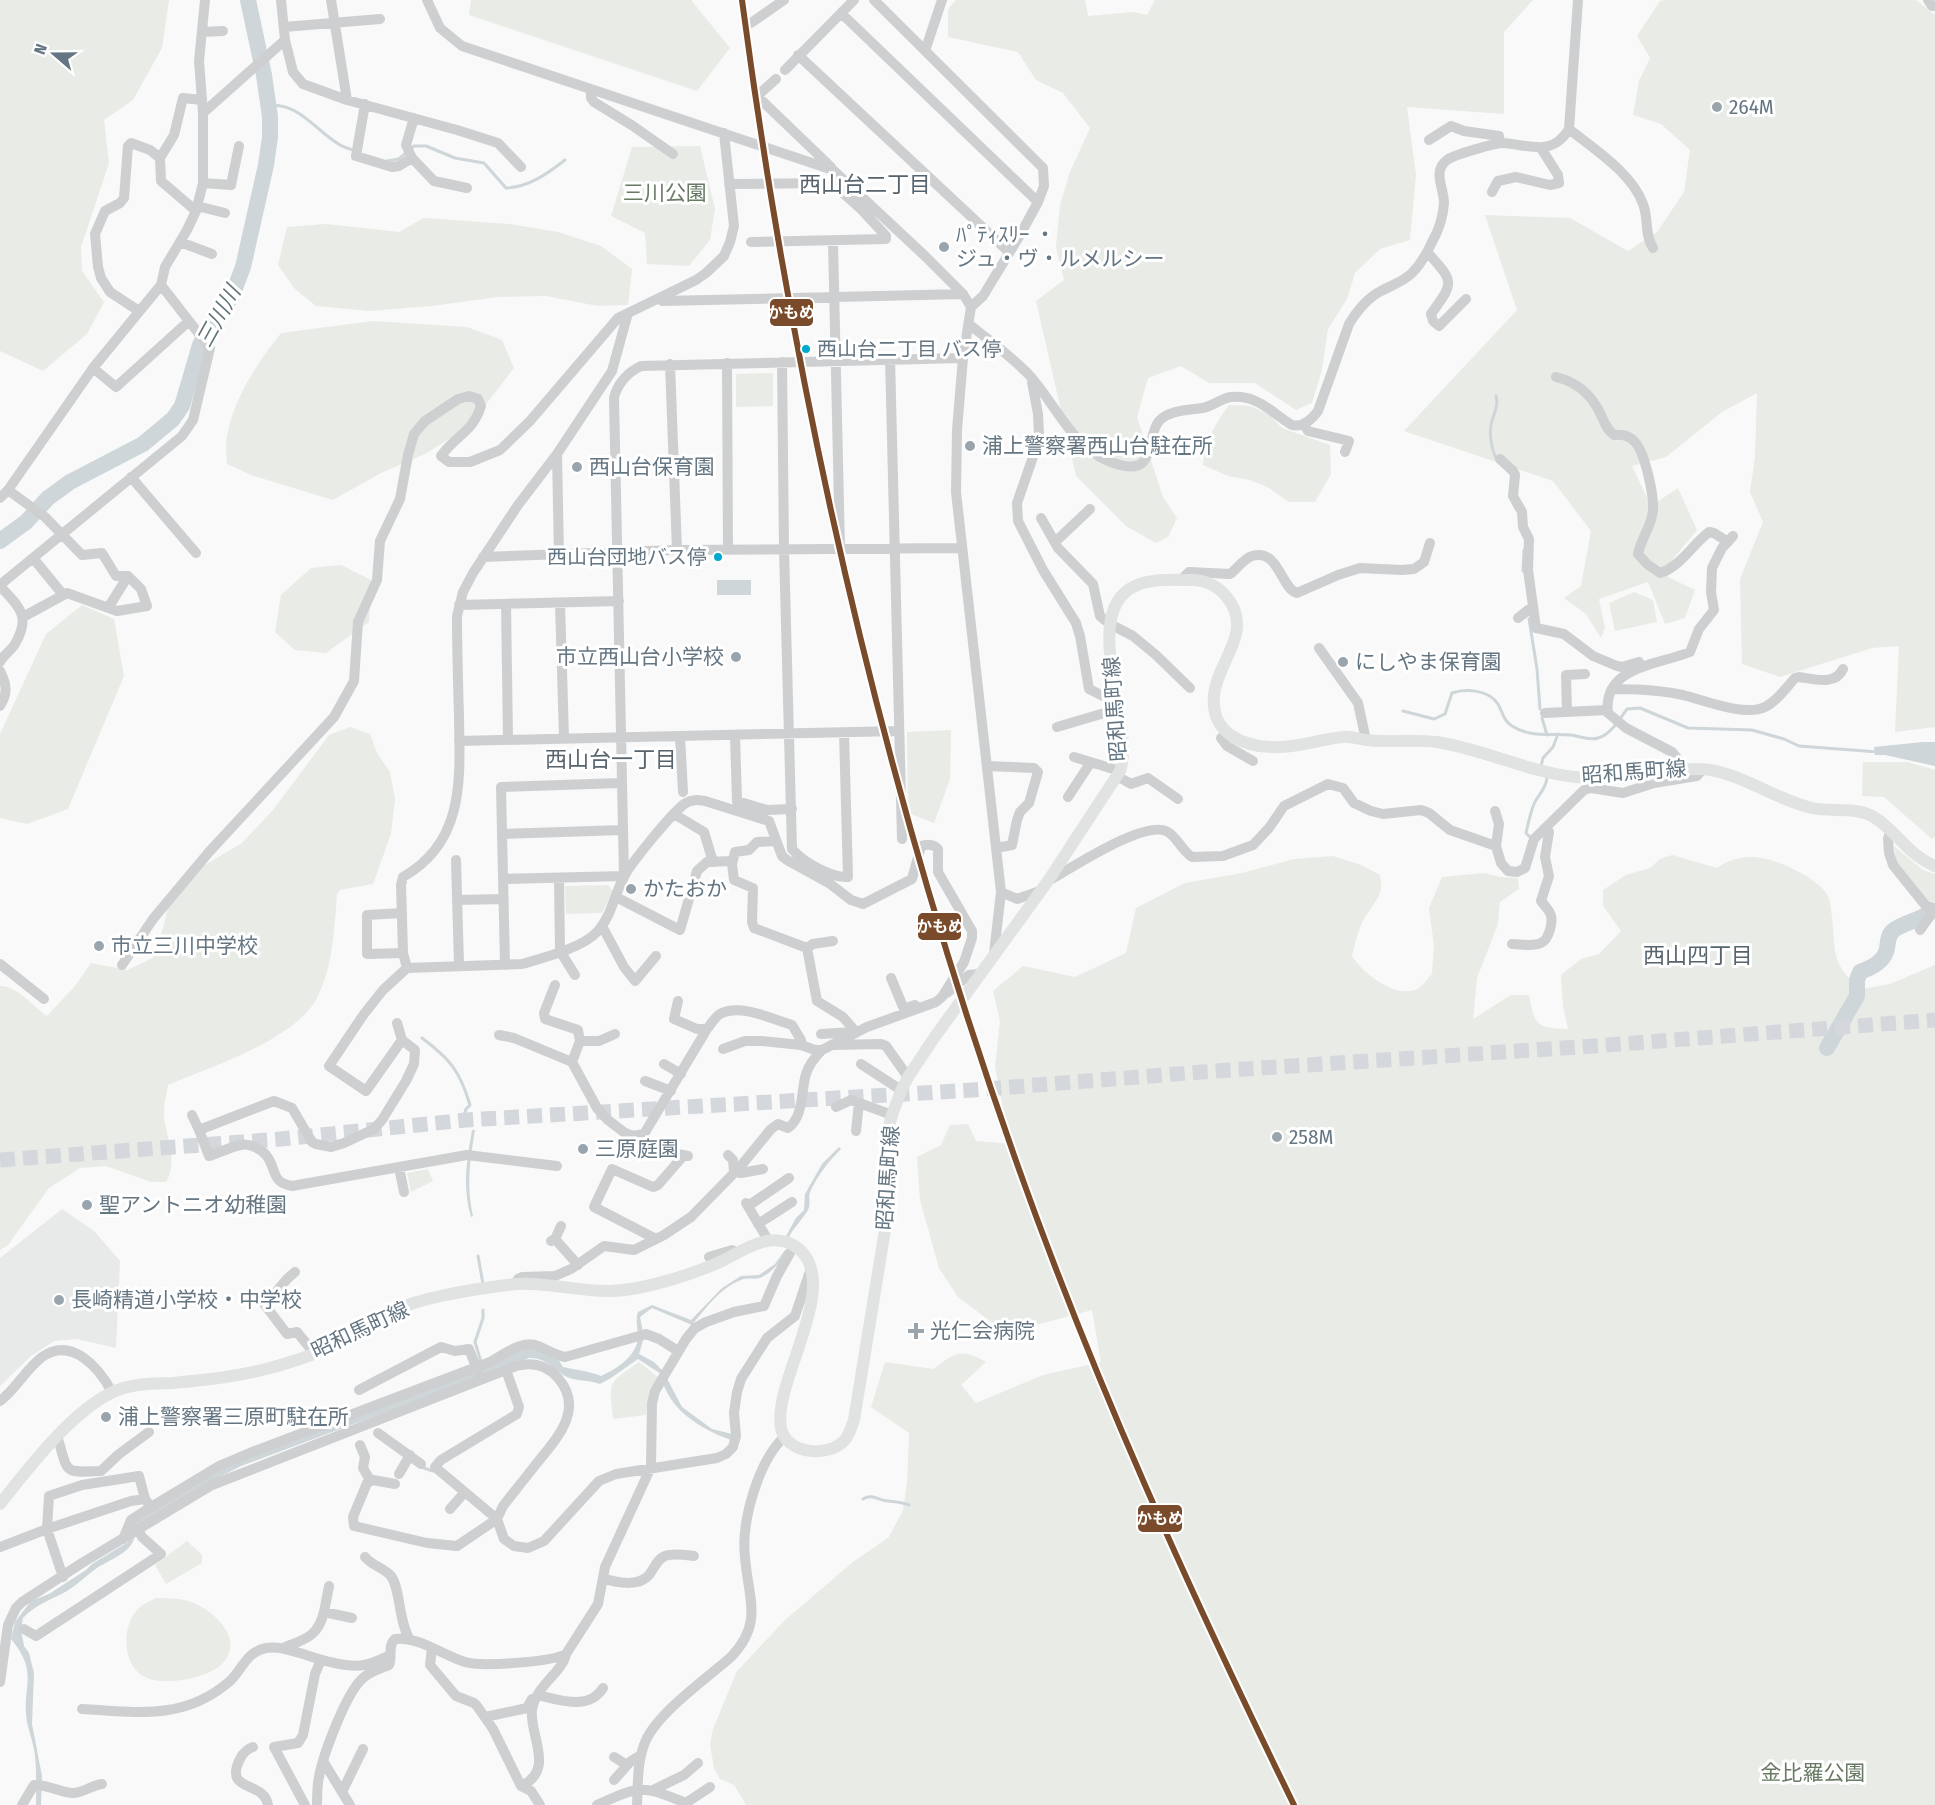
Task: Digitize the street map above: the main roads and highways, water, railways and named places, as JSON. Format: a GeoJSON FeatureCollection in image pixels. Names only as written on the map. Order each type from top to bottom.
{"type":"FeatureCollection","features":[{"type":"Feature","properties":{"kind":"main road","name":"昭和馬町線"},"geometry":{"type":"LineString","coordinates":[[0,1504],[57,1436],[97,1401],[112,1392],[138,1384],[174,1383],[233,1376],[265,1369],[335,1344],[388,1312],[437,1298],[515,1284],[612,1291],[648,1285],[701,1269],[768,1240],[777,1240],[794,1246],[804,1254],[811,1268],[813,1295],[811,1306],[785,1394],[781,1416],[784,1437],[802,1449],[818,1452],[829,1450],[846,1439],[854,1420],[885,1230],[889,1189],[887,1134],[892,1115],[908,1077],[979,974],[1044,886],[1119,774],[1122,759],[1110,646],[1110,624],[1115,607],[1126,592],[1135,586],[1146,583],[1199,580],[1220,589],[1227,597],[1235,615],[1236,635],[1214,695],[1217,713],[1227,733],[1238,740],[1259,747],[1282,747],[1347,736],[1366,740],[1402,739],[1438,742],[1545,772],[1576,777],[1608,778],[1703,769],[1734,778],[1812,808],[1866,813],[1874,817],[1924,862],[1935,866]]}},
{"type":"Feature","properties":{"kind":"waterway","name":"三川川"},"geometry":{"type":"LineString","coordinates":[[0,541],[26,522],[48,498],[70,482],[143,444],[173,419],[182,406],[200,345],[208,329],[232,296],[243,267],[266,165],[270,117],[264,75],[248,0]]}},
{"type":"Feature","properties":{"kind":"waterway"},"geometry":{"type":"LineString","coordinates":[[268,106],[289,108],[342,146],[355,151]]}},
{"type":"Feature","properties":{"kind":"waterway"},"geometry":{"type":"LineString","coordinates":[[387,161],[399,159],[414,146],[426,146],[455,158],[484,163],[506,188],[530,182],[565,160]]}},
{"type":"Feature","properties":{"kind":"waterway"},"geometry":{"type":"LineString","coordinates":[[1496,396],[1490,434],[1497,460]]}},
{"type":"Feature","properties":{"kind":"waterway"},"geometry":{"type":"LineString","coordinates":[[1523,571],[1524,550]]}},
{"type":"Feature","properties":{"kind":"waterway"},"geometry":{"type":"LineString","coordinates":[[1529,619],[1537,669],[1540,709]]}},
{"type":"Feature","properties":{"kind":"waterway"},"geometry":{"type":"LineString","coordinates":[[1403,711],[1434,719],[1445,714],[1452,693],[1477,691],[1494,699],[1509,724],[1533,734],[1598,738],[1611,730],[1627,709],[1640,708],[1688,728],[1752,730],[1799,746],[1878,752]]}},
{"type":"Feature","properties":{"kind":"waterway"},"geometry":{"type":"LineString","coordinates":[[1542,718],[1547,735]]}},
{"type":"Feature","properties":{"kind":"waterway"},"geometry":{"type":"LineString","coordinates":[[1541,766],[1543,758],[1553,747],[1558,734]]}},
{"type":"Feature","properties":{"kind":"waterway"},"geometry":{"type":"LineString","coordinates":[[1531,838],[1526,833],[1529,819],[1547,778]]}},
{"type":"Feature","properties":{"kind":"waterway"},"geometry":{"type":"LineString","coordinates":[[1827,1048],[1857,996],[1857,980],[1860,972],[1872,967],[1882,959],[1894,930],[1928,914]]}},
{"type":"Feature","properties":{"kind":"waterway"},"geometry":{"type":"LineString","coordinates":[[422,1038],[447,1059],[458,1074],[470,1105],[464,1116],[470,1126]]}},
{"type":"Feature","properties":{"kind":"waterway"},"geometry":{"type":"LineString","coordinates":[[478,1256],[483,1284]]}},
{"type":"Feature","properties":{"kind":"waterway"},"geometry":{"type":"LineString","coordinates":[[481,1362],[475,1342],[483,1318],[483,1310]]}},
{"type":"Feature","properties":{"kind":"waterway"},"geometry":{"type":"LineString","coordinates":[[424,1468],[433,1471]]}},
{"type":"Feature","properties":{"kind":"waterway"},"geometry":{"type":"LineString","coordinates":[[863,1499],[873,1497],[909,1505]]}},
{"type":"Feature","properties":{"kind":"tunnel"},"geometry":{"type":"LineString","coordinates":[[0,1160],[281,1139],[466,1120],[973,1090],[1935,1020]]}},
{"type":"Feature","properties":{"kind":"place","name":"264M"},"geometry":{"type":"Point","coordinates":[1717,107]}},
{"type":"Feature","properties":{"kind":"place","name":"ﾊﾟﾃｨｽﾘｰ ・ ジュ・ヴ・ルメルシー"},"geometry":{"type":"Point","coordinates":[944,247]}},
{"type":"Feature","properties":{"kind":"place","name":"西山台二丁目 バス停"},"geometry":{"type":"Point","coordinates":[806,349]}},
{"type":"Feature","properties":{"kind":"place","name":"浦上警察署西山台駐在所"},"geometry":{"type":"Point","coordinates":[970,446]}},
{"type":"Feature","properties":{"kind":"place","name":"西山台保育園"},"geometry":{"type":"Point","coordinates":[577,467]}},
{"type":"Feature","properties":{"kind":"place","name":"西山台団地バス停"},"geometry":{"type":"Point","coordinates":[718,557]}},
{"type":"Feature","properties":{"kind":"place","name":"市立西山台小学校"},"geometry":{"type":"Point","coordinates":[736,657]}},
{"type":"Feature","properties":{"kind":"place","name":"にしやま保育園"},"geometry":{"type":"Point","coordinates":[1343,662]}},
{"type":"Feature","properties":{"kind":"place","name":"かたおか"},"geometry":{"type":"Point","coordinates":[631,889]}},
{"type":"Feature","properties":{"kind":"place","name":"市立三川中学校"},"geometry":{"type":"Point","coordinates":[99,946]}},
{"type":"Feature","properties":{"kind":"place","name":"258M"},"geometry":{"type":"Point","coordinates":[1277,1137]}},
{"type":"Feature","properties":{"kind":"place","name":"三原庭園"},"geometry":{"type":"Point","coordinates":[583,1149]}},
{"type":"Feature","properties":{"kind":"place","name":"聖アントニオ幼稚園"},"geometry":{"type":"Point","coordinates":[87,1205]}},
{"type":"Feature","properties":{"kind":"place","name":"長崎精道小学校・中学校"},"geometry":{"type":"Point","coordinates":[59,1300]}},
{"type":"Feature","properties":{"kind":"place","name":"光仁会病院"},"geometry":{"type":"Point","coordinates":[916,1331]}},
{"type":"Feature","properties":{"kind":"place","name":"浦上警察署三原町駐在所"},"geometry":{"type":"Point","coordinates":[106,1417]}},
{"type":"Feature","properties":{"kind":"district","name":"西山台二丁目"},"geometry":{"type":"Point","coordinates":[865,184]}},
{"type":"Feature","properties":{"kind":"district","name":"西山台一丁目"},"geometry":{"type":"Point","coordinates":[611,759]}},
{"type":"Feature","properties":{"kind":"district","name":"西山四丁目"},"geometry":{"type":"Point","coordinates":[1698,955]}},
{"type":"Feature","properties":{"kind":"park label","name":"三川公園"},"geometry":{"type":"Point","coordinates":[665,193]}},
{"type":"Feature","properties":{"kind":"park label","name":"金比羅公園"},"geometry":{"type":"Point","coordinates":[1813,1773]}}]}
